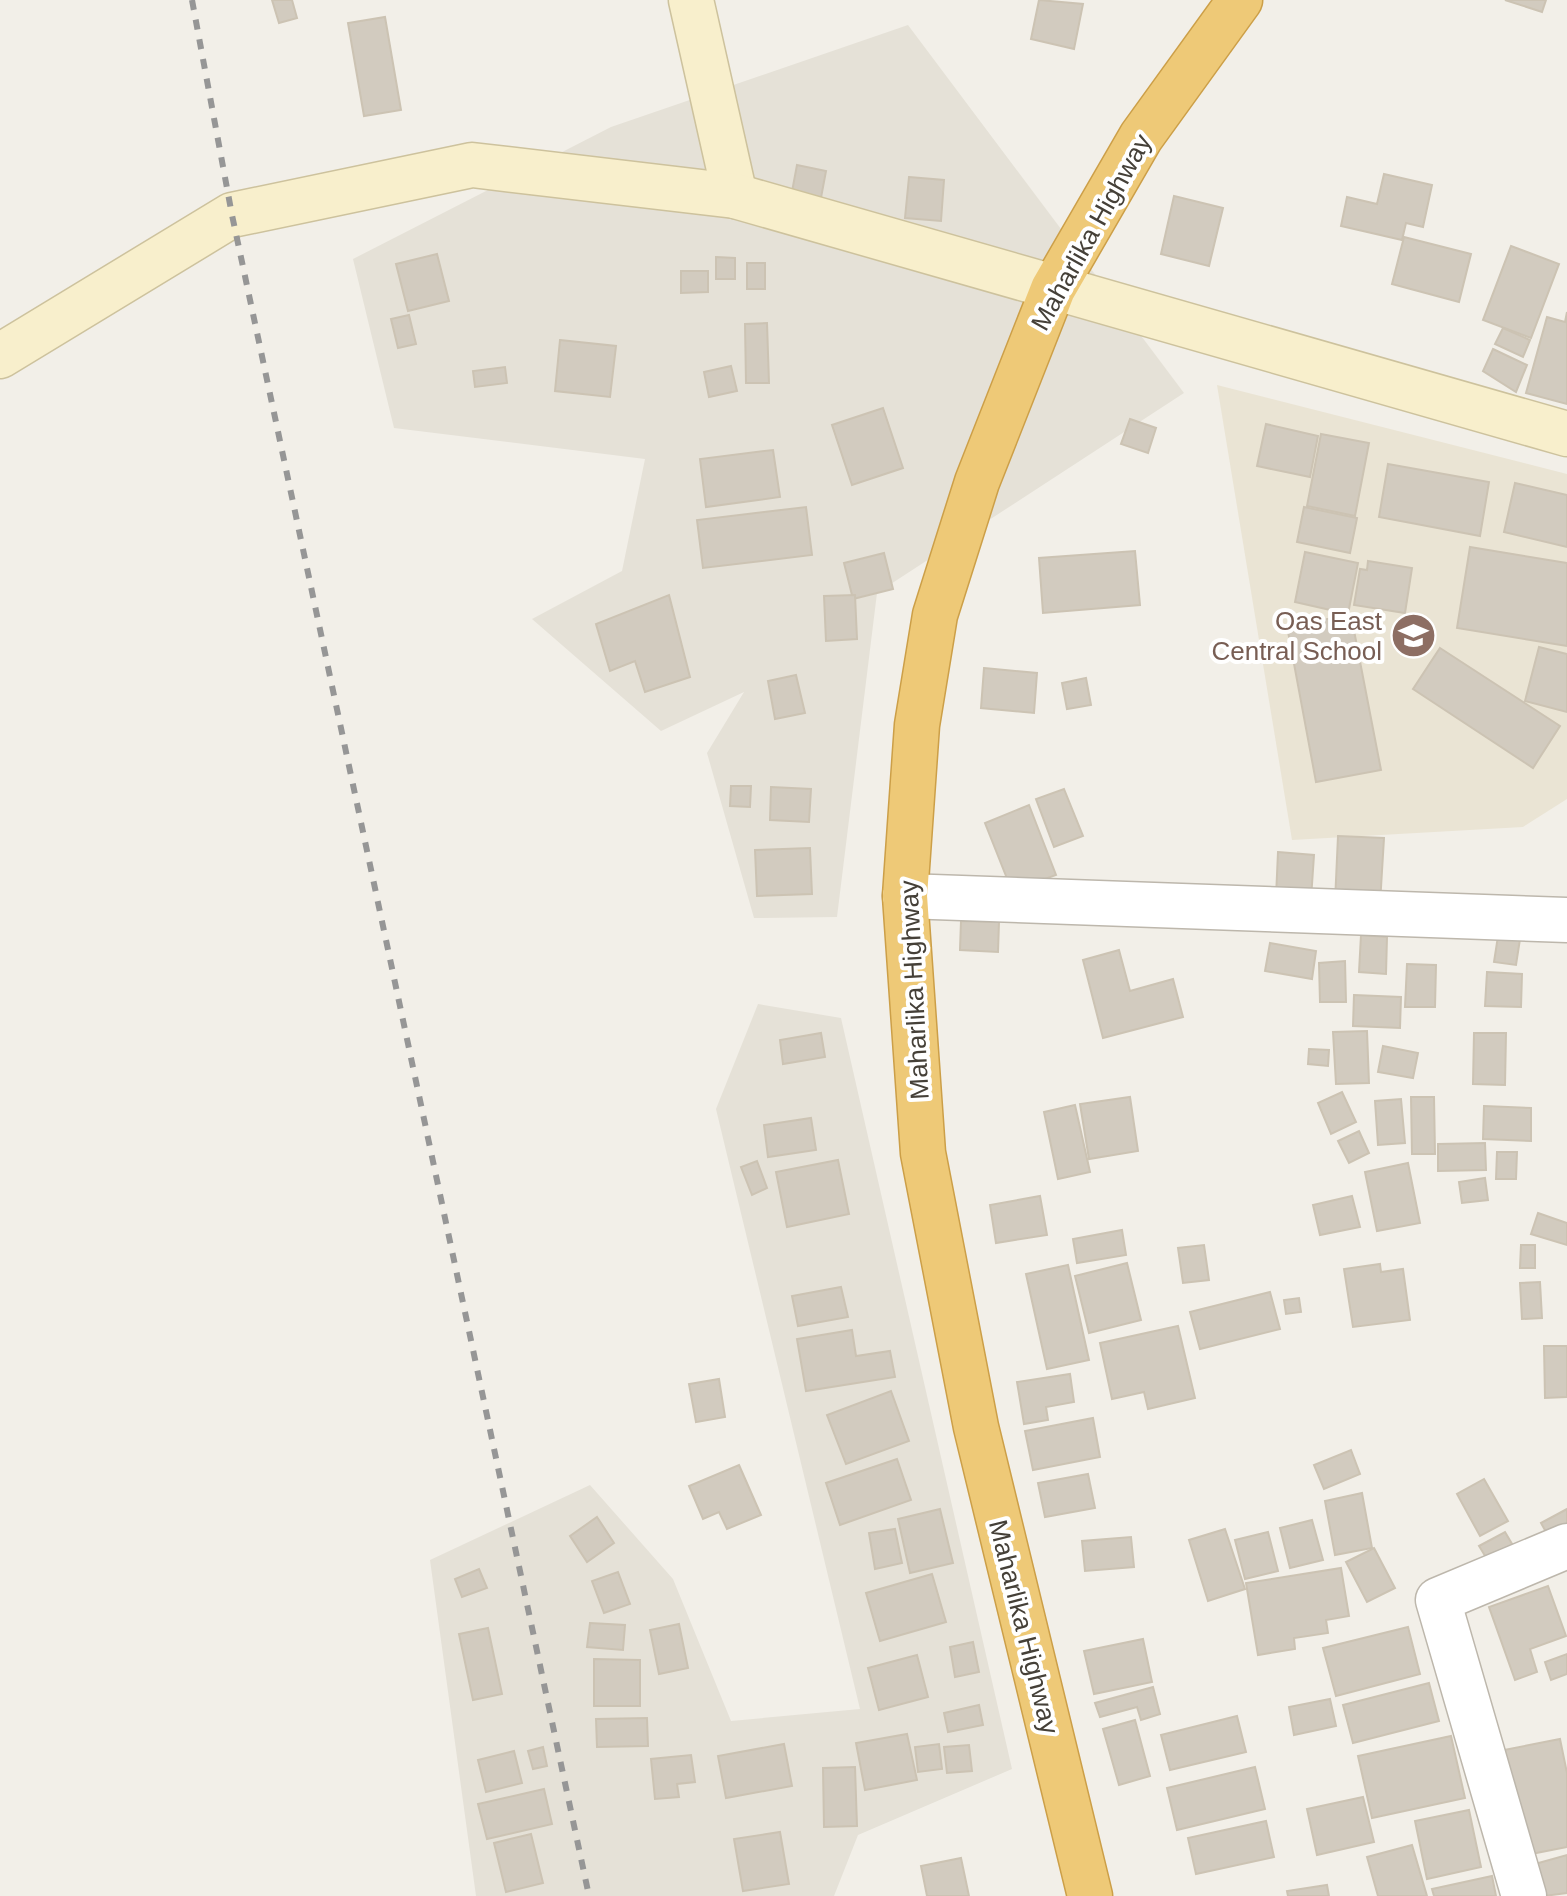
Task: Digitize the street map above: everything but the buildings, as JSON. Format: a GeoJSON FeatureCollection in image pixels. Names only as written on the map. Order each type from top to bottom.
{"type":"FeatureCollection","features":[{"type":"Feature","properties":{"kind":"highway","name":"Maharlika Highway"},"geometry":{"type":"LineString","coordinates":[[1090,1896],[976,1427],[923,1153],[905,896],[917,725],[935,615],[977,482],[1053,289],[1141,137],[1240,0]]}},
{"type":"Feature","properties":{"kind":"street"},"geometry":{"type":"LineString","coordinates":[[691,0],[735,196]]}},
{"type":"Feature","properties":{"kind":"street"},"geometry":{"type":"LineString","coordinates":[[0,356],[232,215],[472,165],[735,196],[1567,434]]}},
{"type":"Feature","properties":{"kind":"street"},"geometry":{"type":"LineString","coordinates":[[905,896],[1567,920]]}},
{"type":"Feature","properties":{"kind":"street"},"geometry":{"type":"LineString","coordinates":[[1524,1896],[1438,1600],[1567,1546]]}},
{"type":"Feature","properties":{"kind":"shaded area"},"geometry":{"type":"Polygon","coordinates":[[[908,25],[1184,393],[877,593],[837,917],[754,918],[707,753],[744,692],[661,731],[532,619],[622,571],[645,459],[394,428],[353,259],[611,127],[908,25]]]}},
{"type":"Feature","properties":{"kind":"shaded area","name":"Oas East Central School"},"geometry":{"type":"Polygon","coordinates":[[[1217,385],[1567,474],[1567,799],[1523,827],[1292,840],[1217,385]]]}},
{"type":"Feature","properties":{"kind":"shaded area"},"geometry":{"type":"Polygon","coordinates":[[[758,1004],[841,1018],[1012,1769],[858,1835],[834,1896],[476,1896],[430,1560],[590,1485],[673,1579],[731,1721],[860,1709],[716,1109],[758,1004]]]}},
{"type":"Feature","properties":{"kind":"railway"},"geometry":{"type":"LineString","coordinates":[[192,0],[232,215],[589,1896]]}},
{"type":"Feature","properties":{"kind":"place","name":"Oas East Central School"},"geometry":{"type":"Point","coordinates":[1413,636]}}]}
